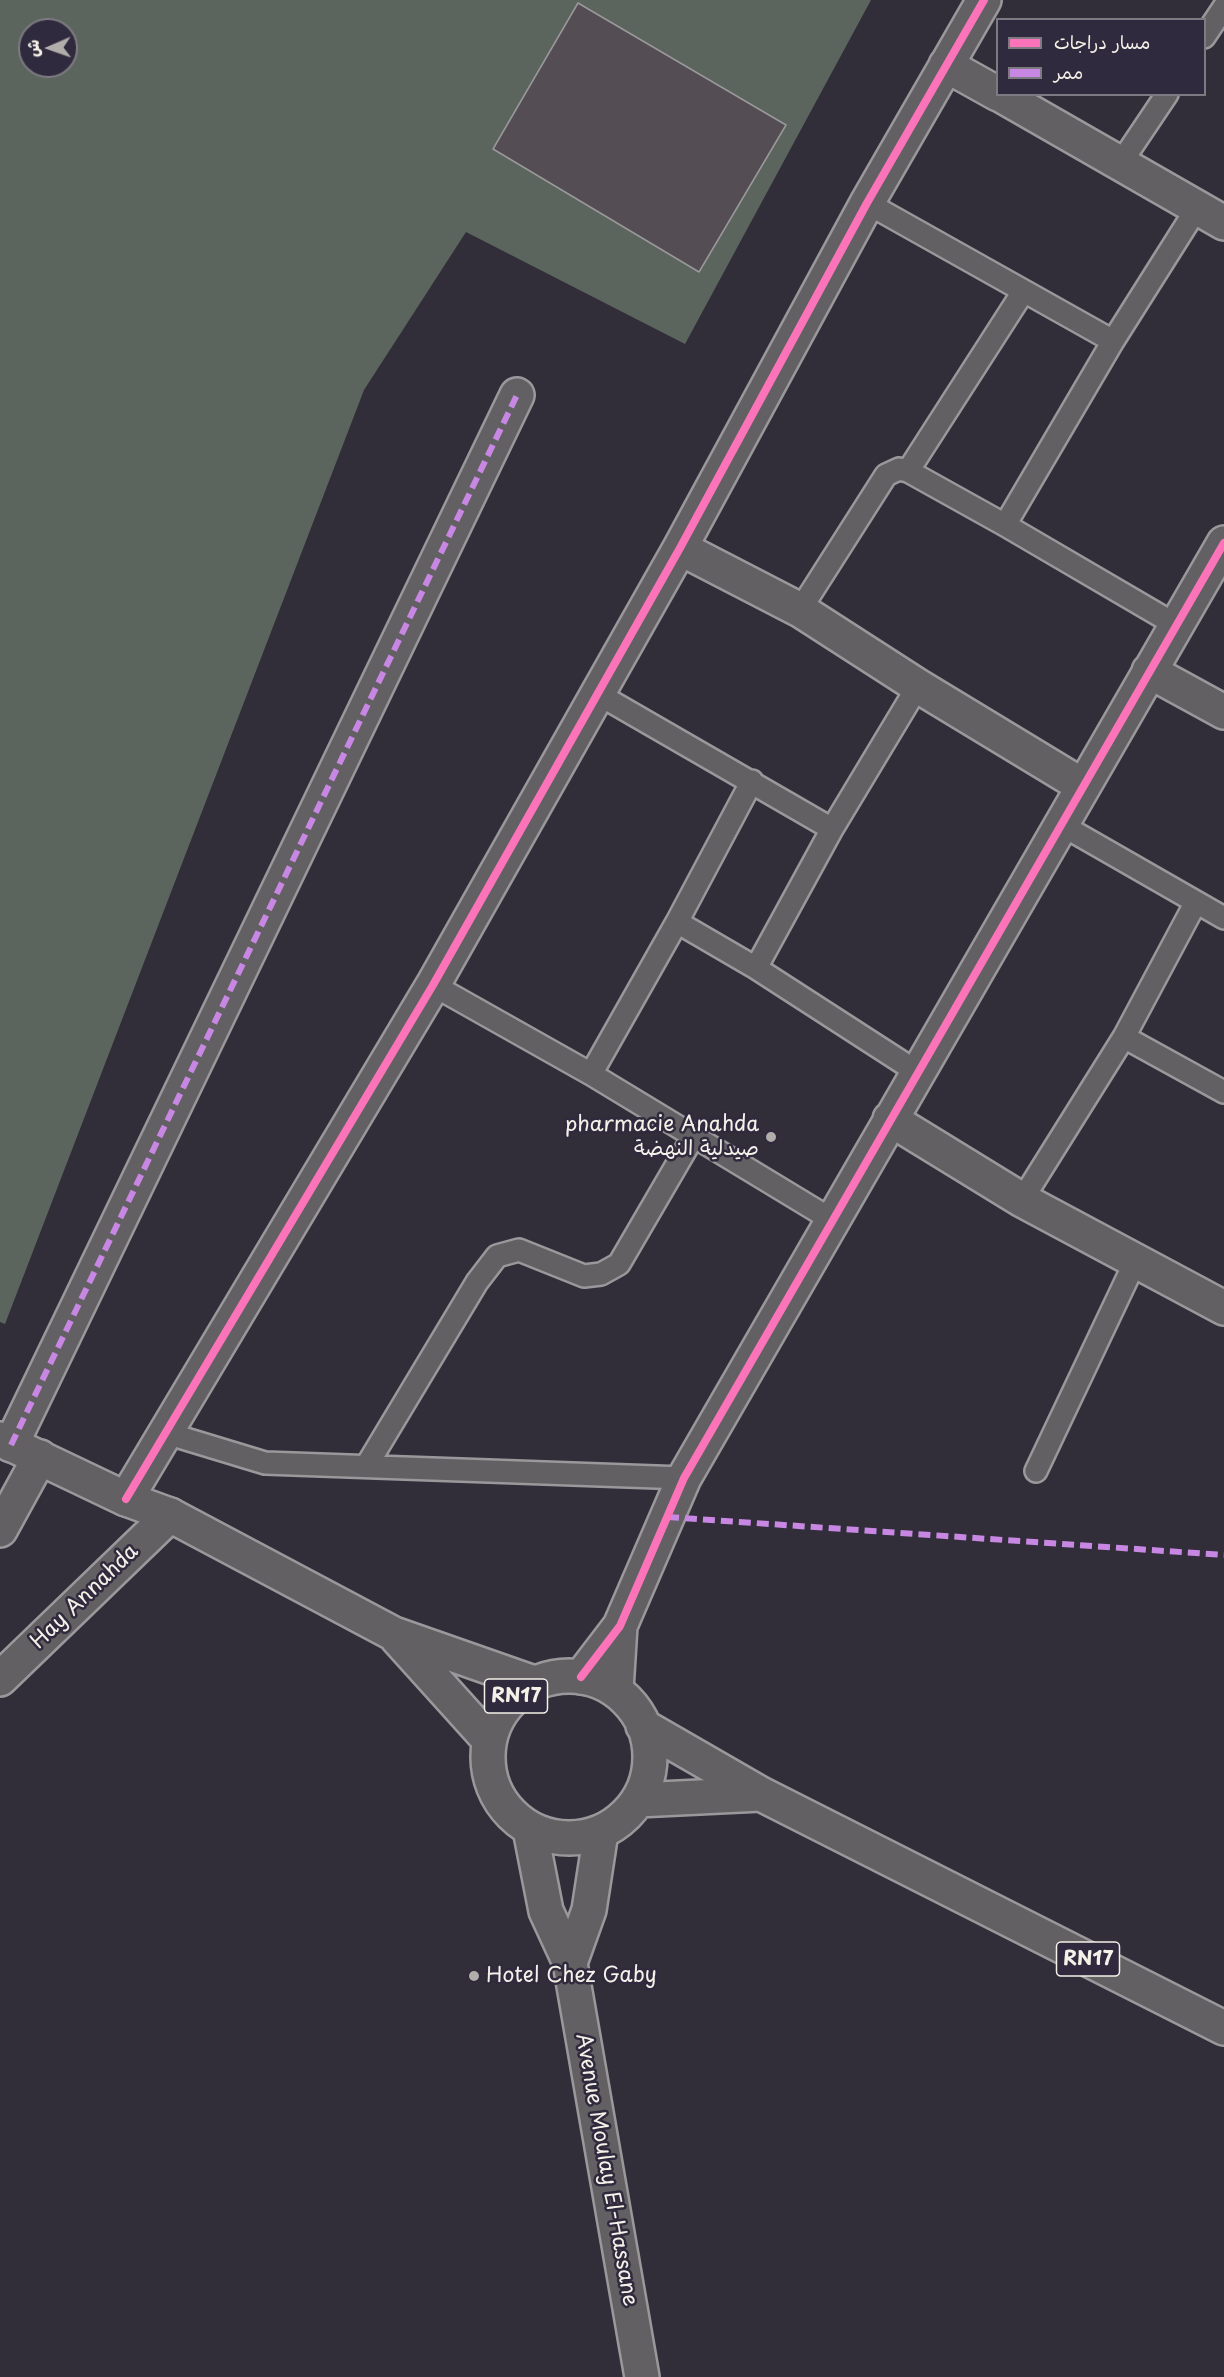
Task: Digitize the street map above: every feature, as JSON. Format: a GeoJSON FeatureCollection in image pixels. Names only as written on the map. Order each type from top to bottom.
{"type":"FeatureCollection","features":[{"type":"Feature","properties":{"kind":"street"},"geometry":{"type":"LineString","coordinates":[[126,1499],[433,985],[680,548],[867,203],[984,0]]}},
{"type":"Feature","properties":{"kind":"street"},"geometry":{"type":"LineString","coordinates":[[946,65],[996,93]]}},
{"type":"Feature","properties":{"kind":"street"},"geometry":{"type":"LineString","coordinates":[[1001,96],[1210,215]]}},
{"type":"Feature","properties":{"kind":"street"},"geometry":{"type":"LineString","coordinates":[[0,1530],[17,1447],[517,395]]}},
{"type":"Feature","properties":{"kind":"street"},"geometry":{"type":"LineString","coordinates":[[581,1677],[620,1626],[684,1478],[1224,543]]}},
{"type":"Feature","properties":{"kind":"street"},"geometry":{"type":"LineString","coordinates":[[680,548],[800,610],[918,686],[1083,786]]}},
{"type":"Feature","properties":{"kind":"street"},"geometry":{"type":"LineString","coordinates":[[1149,671],[1224,712]]}},
{"type":"Feature","properties":{"kind":"street"},"geometry":{"type":"LineString","coordinates":[[890,1119],[1022,1200],[1224,1308]]}},
{"type":"Feature","properties":{"kind":"street","name":"RN17"},"geometry":{"type":"LineString","coordinates":[[17,1447],[126,1499],[170,1515],[394,1634],[534,1683]]}},
{"type":"Feature","properties":{"kind":"street","name":"Hay Annahda"},"geometry":{"type":"LineString","coordinates":[[0,1679],[170,1515]]}},
{"type":"Feature","properties":{"kind":"street"},"geometry":{"type":"LineString","coordinates":[[616,1690],[620,1626]]}},
{"type":"Feature","properties":{"kind":"street","name":"RN17"},"geometry":{"type":"LineString","coordinates":[[394,1634],[489,1740]]}},
{"type":"Feature","properties":{"kind":"street","name":"RN17"},"geometry":{"type":"LineString","coordinates":[[558,1676],[581,1677],[616,1690],[632,1706],[644,1726],[649,1750],[648,1776],[638,1800],[622,1819],[601,1832],[578,1838],[553,1837],[530,1829],[509,1813],[495,1791],[488,1766],[489,1740],[498,1717],[514,1697],[534,1683],[558,1676]]}},
{"type":"Feature","properties":{"kind":"street","name":"RN17"},"geometry":{"type":"LineString","coordinates":[[644,1726],[761,1794],[1224,2028]]}},
{"type":"Feature","properties":{"kind":"street","name":"RN17"},"geometry":{"type":"LineString","coordinates":[[638,1800],[761,1794]]}},
{"type":"Feature","properties":{"kind":"street","name":"Avenue Moulay El-Hassane"},"geometry":{"type":"LineString","coordinates":[[530,1829],[546,1911],[570,1963],[642,2377]]}},
{"type":"Feature","properties":{"kind":"street","name":"Avenue Moulay El-Hassane"},"geometry":{"type":"LineString","coordinates":[[570,1963],[589,1910],[601,1832]]}},
{"type":"Feature","properties":{"kind":"lane"},"geometry":{"type":"LineString","coordinates":[[1206,35],[1222,16]]}},
{"type":"Feature","properties":{"kind":"lane"},"geometry":{"type":"LineString","coordinates":[[1120,164],[1166,96]]}},
{"type":"Feature","properties":{"kind":"lane"},"geometry":{"type":"LineString","coordinates":[[867,203],[1113,341]]}},
{"type":"Feature","properties":{"kind":"lane"},"geometry":{"type":"LineString","coordinates":[[1005,525],[1113,341],[1210,215]]}},
{"type":"Feature","properties":{"kind":"lane"},"geometry":{"type":"LineString","coordinates":[[908,471],[1023,292]]}},
{"type":"Feature","properties":{"kind":"lane"},"geometry":{"type":"LineString","coordinates":[[800,610],[886,475],[899,469],[908,471],[1005,525],[1176,625]]}},
{"type":"Feature","properties":{"kind":"lane"},"geometry":{"type":"LineString","coordinates":[[756,968],[832,829],[918,686]]}},
{"type":"Feature","properties":{"kind":"lane"},"geometry":{"type":"LineString","coordinates":[[598,694],[832,829]]}},
{"type":"Feature","properties":{"kind":"lane"},"geometry":{"type":"LineString","coordinates":[[591,1074],[677,922],[752,781]]}},
{"type":"Feature","properties":{"kind":"lane"},"geometry":{"type":"LineString","coordinates":[[1060,824],[1224,918]]}},
{"type":"Feature","properties":{"kind":"lane"},"geometry":{"type":"LineString","coordinates":[[1022,1200],[1124,1037],[1196,902]]}},
{"type":"Feature","properties":{"kind":"lane"},"geometry":{"type":"LineString","coordinates":[[677,922],[756,968],[917,1072]]}},
{"type":"Feature","properties":{"kind":"lane"},"geometry":{"type":"LineString","coordinates":[[433,985],[591,1074],[832,1220]]}},
{"type":"Feature","properties":{"kind":"lane"},"geometry":{"type":"LineString","coordinates":[[1124,1037],[1223,1088]]}},
{"type":"Feature","properties":{"kind":"lane"},"geometry":{"type":"LineString","coordinates":[[367,1466],[477,1282],[497,1256],[519,1250],[584,1276],[601,1274],[619,1264],[693,1137]]}},
{"type":"Feature","properties":{"kind":"lane"},"geometry":{"type":"LineString","coordinates":[[1036,1471],[1136,1260]]}},
{"type":"Feature","properties":{"kind":"lane"},"geometry":{"type":"LineString","coordinates":[[166,1433],[265,1463],[684,1478]]}},
{"type":"Feature","properties":{"kind":"shaded area"},"geometry":{"type":"Polygon","coordinates":[[[0,0],[871,0],[685,344],[466,232],[364,390],[5,1324],[0,1322],[0,0]]]}},
{"type":"Feature","properties":{"kind":"building"},"geometry":{"type":"Polygon","coordinates":[[[578,3],[786,125],[699,272],[493,149],[578,3]]]}},
{"type":"Feature","properties":{"kind":"marked path"},"geometry":{"type":"LineString","coordinates":[[11,1445],[517,395]]}},
{"type":"Feature","properties":{"kind":"marked path"},"geometry":{"type":"LineString","coordinates":[[667,1517],[1224,1555]]}},
{"type":"Feature","properties":{"kind":"cycle path"},"geometry":{"type":"LineString","coordinates":[[126,1499],[433,985],[680,548],[867,203],[984,0]]}},
{"type":"Feature","properties":{"kind":"cycle path"},"geometry":{"type":"LineString","coordinates":[[581,1677],[620,1626],[684,1478],[1224,543]]}},
{"type":"Feature","properties":{"kind":"place","name":"pharmacie Anahda صيدلية النهضة"},"geometry":{"type":"Point","coordinates":[771,1137]}},
{"type":"Feature","properties":{"kind":"place","name":"Hotel Chez Gaby"},"geometry":{"type":"Point","coordinates":[474,1976]}}]}
